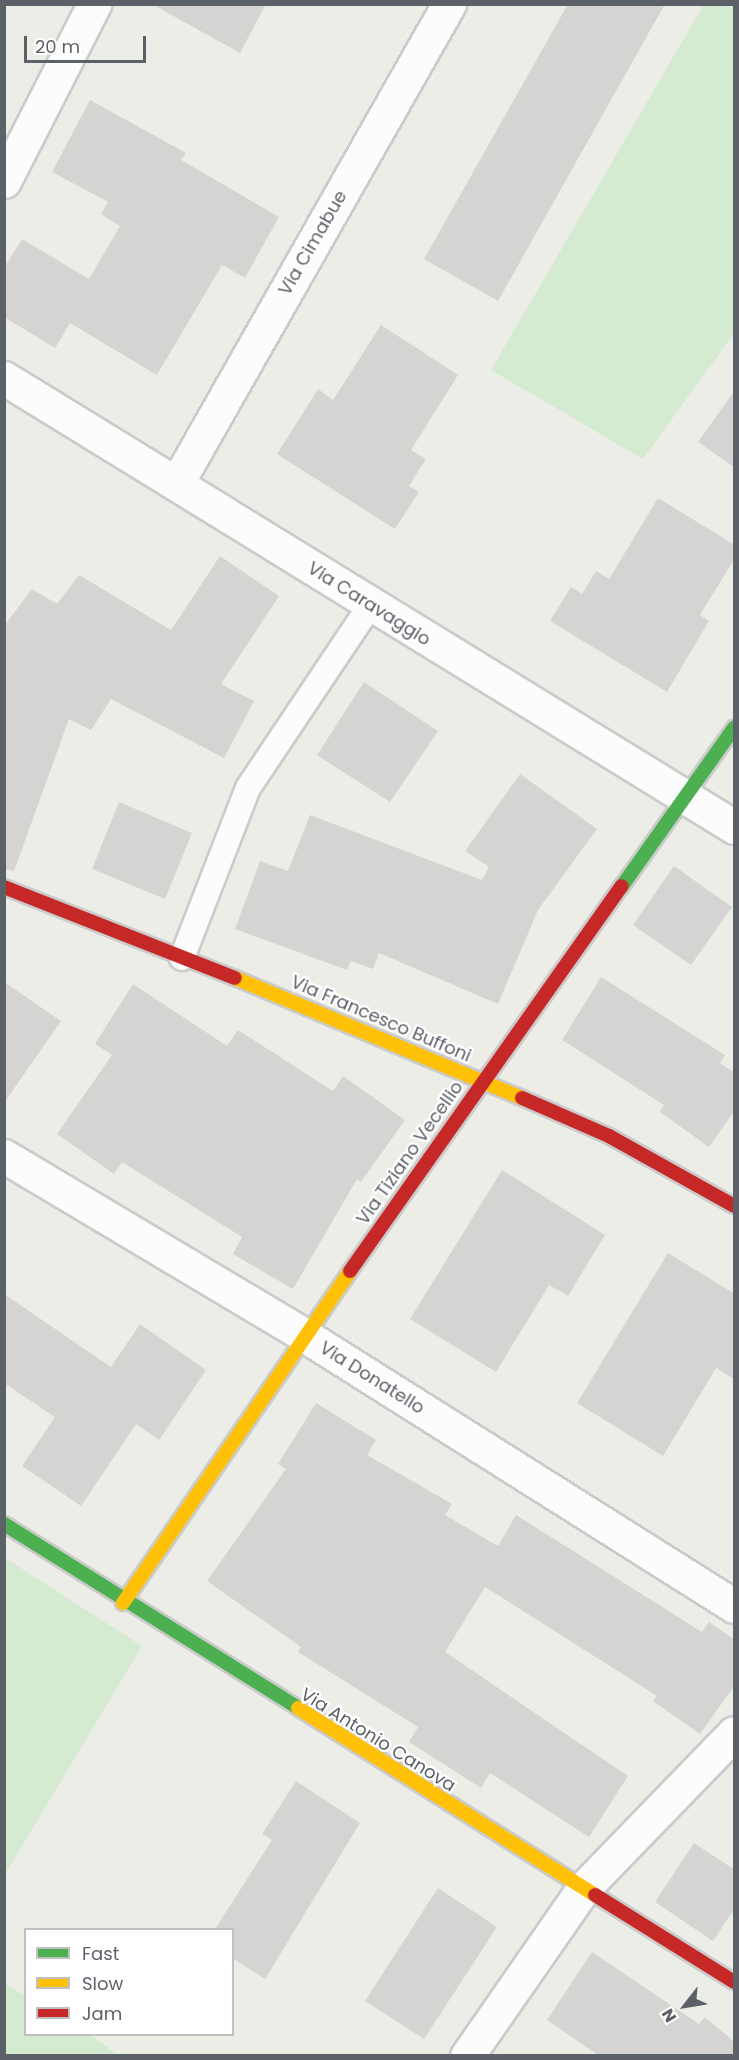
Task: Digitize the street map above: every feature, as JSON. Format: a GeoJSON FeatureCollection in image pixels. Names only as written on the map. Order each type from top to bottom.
{"type":"FeatureCollection","features":[{"type":"Feature","properties":{"kind":"street"},"geometry":{"type":"LineString","coordinates":[[4,181],[94,4]]}},
{"type":"Feature","properties":{"kind":"street","name":"Via Cimabue"},"geometry":{"type":"LineString","coordinates":[[178,481],[448,4]]}},
{"type":"Feature","properties":{"kind":"street","name":"Via Caravaggio"},"geometry":{"type":"LineString","coordinates":[[4,378],[178,481],[369,607],[735,827]]}},
{"type":"Feature","properties":{"kind":"street","name":"Via Tiziano Vecellio"},"geometry":{"type":"LineString","coordinates":[[123,1603],[304,1335],[735,728]]}},
{"type":"Feature","properties":{"kind":"street","name":"Via Francesco Buffoni"},"geometry":{"type":"LineString","coordinates":[[4,887],[483,1081],[609,1136],[735,1206]]}},
{"type":"Feature","properties":{"kind":"street","name":"Via Donatello"},"geometry":{"type":"LineString","coordinates":[[4,1156],[304,1335],[735,1606]]}},
{"type":"Feature","properties":{"kind":"street","name":"Via Antonio Canova"},"geometry":{"type":"LineString","coordinates":[[4,1524],[123,1603],[735,1982]]}},
{"type":"Feature","properties":{"kind":"street"},"geometry":{"type":"LineString","coordinates":[[467,2055],[583,1889],[735,1733]]}},
{"type":"Feature","properties":{"kind":"lane"},"geometry":{"type":"LineString","coordinates":[[182,958],[248,788],[369,607]]}},
{"type":"Feature","properties":{"kind":"green space"},"geometry":{"type":"Polygon","coordinates":[[[704,4],[734,5],[734,333],[643,459],[491,370],[704,4]]]}},
{"type":"Feature","properties":{"kind":"green space"},"geometry":{"type":"Polygon","coordinates":[[[5,1558],[142,1646],[5,1874],[5,1558]]]}},
{"type":"Feature","properties":{"kind":"green space"},"geometry":{"type":"Polygon","coordinates":[[[4,1983],[24,1995],[24,2036],[92,2036],[118,2055],[5,2055],[4,1983]]]}},
{"type":"Feature","properties":{"kind":"building"},"geometry":{"type":"Polygon","coordinates":[[[152,4],[266,4],[240,53],[152,4]]]}},
{"type":"Feature","properties":{"kind":"building"},"geometry":{"type":"Polygon","coordinates":[[[568,4],[665,4],[498,301],[424,259],[568,4]]]}},
{"type":"Feature","properties":{"kind":"building"},"geometry":{"type":"Polygon","coordinates":[[[90,100],[186,153],[181,160],[279,217],[245,278],[222,265],[157,375],[70,323],[55,348],[4,317],[4,268],[22,239],[89,279],[120,226],[101,214],[108,202],[52,172],[90,100]]]}},
{"type":"Feature","properties":{"kind":"building"},"geometry":{"type":"Polygon","coordinates":[[[381,325],[458,375],[411,450],[426,459],[409,486],[419,492],[395,529],[277,454],[318,389],[333,400],[381,325]]]}},
{"type":"Feature","properties":{"kind":"building"},"geometry":{"type":"Polygon","coordinates":[[[735,390],[735,468],[698,442],[735,390]]]}},
{"type":"Feature","properties":{"kind":"building"},"geometry":{"type":"Polygon","coordinates":[[[658,498],[735,545],[735,558],[700,615],[709,621],[667,692],[550,621],[571,587],[582,594],[596,571],[609,579],[658,498]]]}},
{"type":"Feature","properties":{"kind":"building"},"geometry":{"type":"Polygon","coordinates":[[[220,556],[279,596],[221,684],[254,701],[224,758],[111,699],[91,730],[69,719],[14,871],[4,869],[4,626],[32,589],[57,604],[79,575],[171,630],[220,556]]]}},
{"type":"Feature","properties":{"kind":"building"},"geometry":{"type":"Polygon","coordinates":[[[364,682],[438,731],[390,802],[317,755],[364,682]]]}},
{"type":"Feature","properties":{"kind":"building"},"geometry":{"type":"Polygon","coordinates":[[[520,774],[597,829],[538,910],[498,1004],[379,953],[373,969],[351,961],[347,970],[235,929],[260,861],[288,871],[310,815],[482,880],[489,867],[465,851],[520,774]]]}},
{"type":"Feature","properties":{"kind":"building"},"geometry":{"type":"Polygon","coordinates":[[[119,802],[192,833],[165,899],[92,869],[119,802]]]}},
{"type":"Feature","properties":{"kind":"building"},"geometry":{"type":"Polygon","coordinates":[[[674,866],[732,907],[691,965],[633,925],[674,866]]]}},
{"type":"Feature","properties":{"kind":"building"},"geometry":{"type":"Polygon","coordinates":[[[601,977],[725,1055],[720,1063],[735,1073],[735,1110],[709,1147],[660,1112],[664,1105],[562,1040],[601,977]]]}},
{"type":"Feature","properties":{"kind":"building"},"geometry":{"type":"Polygon","coordinates":[[[4,982],[61,1021],[4,1103],[4,982]]]}},
{"type":"Feature","properties":{"kind":"building"},"geometry":{"type":"Polygon","coordinates":[[[133,984],[227,1046],[238,1030],[333,1091],[343,1076],[405,1120],[361,1182],[357,1179],[293,1289],[233,1254],[242,1237],[122,1162],[114,1174],[57,1134],[112,1055],[95,1044],[133,984]]]}},
{"type":"Feature","properties":{"kind":"building"},"geometry":{"type":"Polygon","coordinates":[[[502,1170],[605,1235],[568,1296],[549,1285],[496,1372],[410,1319],[502,1170]]]}},
{"type":"Feature","properties":{"kind":"building"},"geometry":{"type":"Polygon","coordinates":[[[668,1253],[735,1294],[735,1380],[716,1368],[663,1456],[577,1403],[668,1253]]]}},
{"type":"Feature","properties":{"kind":"building"},"geometry":{"type":"Polygon","coordinates":[[[4,1294],[111,1367],[140,1324],[206,1370],[159,1440],[136,1424],[81,1506],[22,1466],[55,1417],[4,1383],[4,1294]]]}},
{"type":"Feature","properties":{"kind":"building"},"geometry":{"type":"Polygon","coordinates":[[[316,1403],[376,1440],[367,1455],[452,1504],[445,1515],[498,1546],[516,1515],[702,1632],[709,1622],[735,1640],[735,1685],[700,1734],[653,1701],[657,1696],[485,1587],[445,1652],[628,1776],[589,1837],[490,1773],[481,1788],[409,1742],[418,1727],[298,1652],[301,1647],[207,1581],[286,1469],[278,1464],[316,1403]]]}},
{"type":"Feature","properties":{"kind":"building"},"geometry":{"type":"Polygon","coordinates":[[[296,1781],[360,1823],[265,1979],[234,1959],[234,1928],[216,1928],[272,1840],[262,1834],[296,1781]]]}},
{"type":"Feature","properties":{"kind":"building"},"geometry":{"type":"Polygon","coordinates":[[[694,1843],[735,1870],[735,1908],[713,1941],[655,1902],[694,1843]]]}},
{"type":"Feature","properties":{"kind":"building"},"geometry":{"type":"Polygon","coordinates":[[[438,1888],[497,1927],[424,2039],[365,2001],[438,1888]]]}},
{"type":"Feature","properties":{"kind":"building"},"geometry":{"type":"Polygon","coordinates":[[[592,1952],[699,2024],[705,2017],[735,2042],[735,2055],[598,2055],[547,2020],[592,1952]]]}},
{"type":"Feature","properties":{"kind":"traffic: fast"},"geometry":{"type":"LineString","coordinates":[[622,886],[734,728]]}},
{"type":"Feature","properties":{"kind":"traffic: fast"},"geometry":{"type":"LineString","coordinates":[[4,1524],[298,1708]]}},
{"type":"Feature","properties":{"kind":"traffic: slow"},"geometry":{"type":"LineString","coordinates":[[235,978],[522,1098]]}},
{"type":"Feature","properties":{"kind":"traffic: slow"},"geometry":{"type":"LineString","coordinates":[[123,1603],[350,1271]]}},
{"type":"Feature","properties":{"kind":"traffic: slow"},"geometry":{"type":"LineString","coordinates":[[298,1708],[595,1895]]}},
{"type":"Feature","properties":{"kind":"traffic: jam"},"geometry":{"type":"LineString","coordinates":[[350,1271],[622,886]]}},
{"type":"Feature","properties":{"kind":"traffic: jam"},"geometry":{"type":"LineString","coordinates":[[4,887],[235,978]]}},
{"type":"Feature","properties":{"kind":"traffic: jam"},"geometry":{"type":"LineString","coordinates":[[522,1098],[609,1136],[734,1206]]}},
{"type":"Feature","properties":{"kind":"traffic: jam"},"geometry":{"type":"LineString","coordinates":[[595,1895],[734,1982]]}}]}
